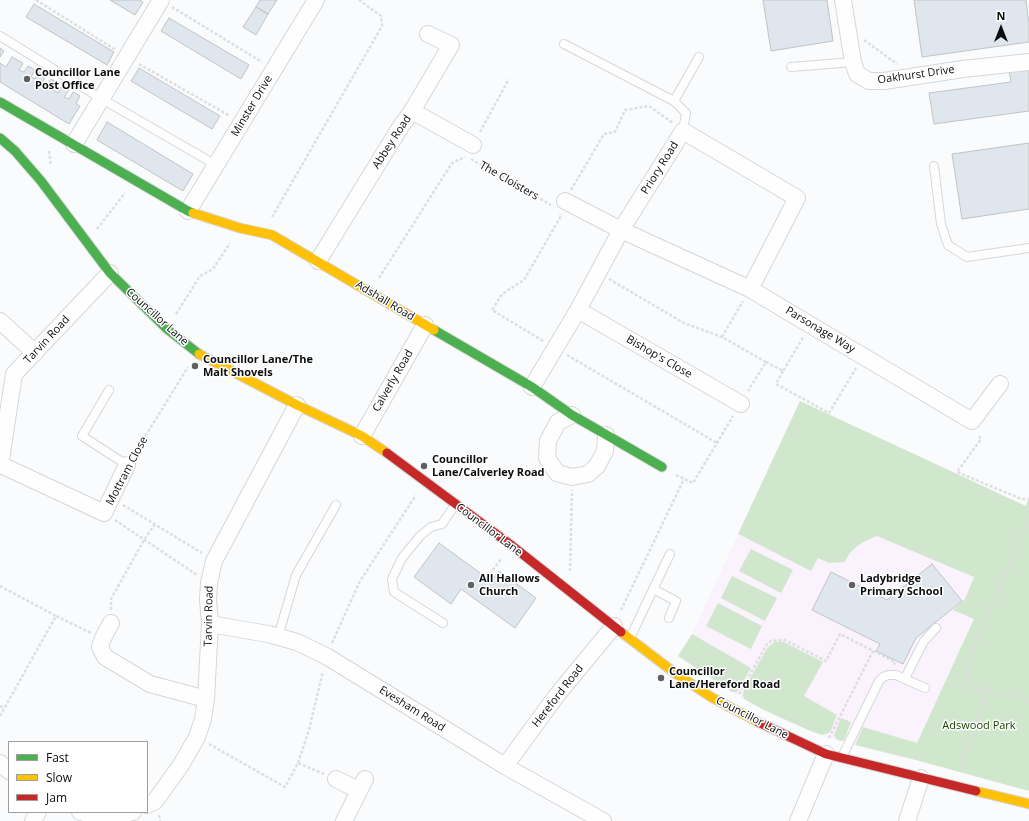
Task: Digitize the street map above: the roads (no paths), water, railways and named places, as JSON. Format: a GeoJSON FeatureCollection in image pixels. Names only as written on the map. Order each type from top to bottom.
{"type":"FeatureCollection","features":[{"type":"Feature","properties":{"kind":"street"},"geometry":{"type":"LineString","coordinates":[[74,144],[160,0]]}},
{"type":"Feature","properties":{"kind":"street","name":"Minster Drive"},"geometry":{"type":"LineString","coordinates":[[188,211],[316,0]]}},
{"type":"Feature","properties":{"kind":"street","name":"Oakhurst Drive"},"geometry":{"type":"LineString","coordinates":[[843,0],[853,62],[857,74],[869,81],[884,81],[963,69],[1029,62]]}},
{"type":"Feature","properties":{"kind":"street","name":"Abbey Road"},"geometry":{"type":"LineString","coordinates":[[318,261],[401,126],[412,111],[451,45],[428,34]]}},
{"type":"Feature","properties":{"kind":"street"},"geometry":{"type":"LineString","coordinates":[[0,102],[188,211]]}},
{"type":"Feature","properties":{"kind":"street"},"geometry":{"type":"LineString","coordinates":[[412,111],[470,151]]}},
{"type":"Feature","properties":{"kind":"street","name":"Priory Road"},"geometry":{"type":"LineString","coordinates":[[532,387],[578,310],[621,230],[683,131],[797,198],[750,289]]}},
{"type":"Feature","properties":{"kind":"street","name":"Councillor Lane"},"geometry":{"type":"LineString","coordinates":[[0,138],[7,154],[41,181],[86,243],[110,273],[167,329],[197,353],[297,405],[362,436],[511,546],[675,673],[730,708],[823,753],[1029,804]]}},
{"type":"Feature","properties":{"kind":"street"},"geometry":{"type":"LineString","coordinates":[[562,206],[621,230]]}},
{"type":"Feature","properties":{"kind":"street","name":"Adshall Road"},"geometry":{"type":"LineString","coordinates":[[188,211],[240,228],[272,235],[532,387],[572,415],[662,467]]}},
{"type":"Feature","properties":{"kind":"street","name":"Parsonage Way"},"geometry":{"type":"LineString","coordinates":[[621,230],[750,289],[972,421],[1000,384]]}},
{"type":"Feature","properties":{"kind":"street","name":"Tarvin Road"},"geometry":{"type":"LineString","coordinates":[[0,465],[14,374],[110,273]]}},
{"type":"Feature","properties":{"kind":"street","name":"Bishop's Close"},"geometry":{"type":"LineString","coordinates":[[578,310],[741,404]]}},
{"type":"Feature","properties":{"kind":"street"},"geometry":{"type":"LineString","coordinates":[[0,321],[35,353]]}},
{"type":"Feature","properties":{"kind":"street","name":"Calverly Road"},"geometry":{"type":"LineString","coordinates":[[362,436],[425,325]]}},
{"type":"Feature","properties":{"kind":"street","name":"Tarvin Road"},"geometry":{"type":"LineString","coordinates":[[148,804],[155,801],[181,765],[197,737],[203,719],[206,699],[210,624],[208,600],[209,583],[214,560],[297,405]]}},
{"type":"Feature","properties":{"kind":"street"},"geometry":{"type":"LineString","coordinates":[[572,415],[558,422],[548,441],[547,458],[557,472],[572,477],[588,474],[597,466],[605,451],[606,435]]}},
{"type":"Feature","properties":{"kind":"street","name":"Mottram Close"},"geometry":{"type":"LineString","coordinates":[[0,465],[104,513],[127,465]]}},
{"type":"Feature","properties":{"kind":"street"},"geometry":{"type":"LineString","coordinates":[[112,623],[102,638],[100,647],[105,657],[150,684],[206,699]]}},
{"type":"Feature","properties":{"kind":"street","name":"Evesham Road"},"geometry":{"type":"LineString","coordinates":[[210,624],[297,642],[326,656],[505,766],[603,821]]}},
{"type":"Feature","properties":{"kind":"street","name":"Hereford Road"},"geometry":{"type":"LineString","coordinates":[[505,766],[558,695],[614,626]]}},
{"type":"Feature","properties":{"kind":"street"},"geometry":{"type":"LineString","coordinates":[[798,821],[823,753]]}},
{"type":"Feature","properties":{"kind":"street"},"geometry":{"type":"LineString","coordinates":[[0,763],[8,770]]}},
{"type":"Feature","properties":{"kind":"street"},"geometry":{"type":"LineString","coordinates":[[908,821],[921,778]]}},
{"type":"Feature","properties":{"kind":"street"},"geometry":{"type":"LineString","coordinates":[[336,779],[361,784],[344,821]]}},
{"type":"Feature","properties":{"kind":"street"},"geometry":{"type":"LineString","coordinates":[[84,813],[107,818],[129,813]]}},
{"type":"Feature","properties":{"kind":"lane"},"geometry":{"type":"LineString","coordinates":[[0,36],[102,99],[216,165]]}},
{"type":"Feature","properties":{"kind":"lane"},"geometry":{"type":"LineString","coordinates":[[564,44],[674,101],[686,113],[683,131]]}},
{"type":"Feature","properties":{"kind":"lane"},"geometry":{"type":"LineString","coordinates":[[674,101],[699,56]]}},
{"type":"Feature","properties":{"kind":"lane"},"geometry":{"type":"LineString","coordinates":[[791,67],[853,62]]}},
{"type":"Feature","properties":{"kind":"lane"},"geometry":{"type":"LineString","coordinates":[[934,166],[941,224],[948,245],[967,257],[1029,248]]}},
{"type":"Feature","properties":{"kind":"lane"},"geometry":{"type":"LineString","coordinates":[[109,390],[82,436],[127,465]]}},
{"type":"Feature","properties":{"kind":"lane"},"geometry":{"type":"LineString","coordinates":[[443,623],[394,592],[392,579],[402,558],[420,536],[431,527],[442,524],[455,504]]}},
{"type":"Feature","properties":{"kind":"lane"},"geometry":{"type":"LineString","coordinates":[[278,637],[296,575],[336,505]]}},
{"type":"Feature","properties":{"kind":"lane"},"geometry":{"type":"LineString","coordinates":[[630,638],[670,554]]}},
{"type":"Feature","properties":{"kind":"lane"},"geometry":{"type":"LineString","coordinates":[[653,589],[676,601],[669,618]]}},
{"type":"Feature","properties":{"kind":"lane"},"geometry":{"type":"LineString","coordinates":[[905,678],[924,641],[936,628]]}},
{"type":"Feature","properties":{"kind":"lane"},"geometry":{"type":"LineString","coordinates":[[841,758],[879,680],[889,675],[896,675],[925,688]]}},
{"type":"Feature","properties":{"kind":"place","name":"Councillor Lane Post Office"},"geometry":{"type":"Point","coordinates":[27,79]}},
{"type":"Feature","properties":{"kind":"place","name":"Councillor Lane/The Malt Shovels"},"geometry":{"type":"Point","coordinates":[195,366]}},
{"type":"Feature","properties":{"kind":"place","name":"Councillor Lane/Calverley Road"},"geometry":{"type":"Point","coordinates":[424,466]}},
{"type":"Feature","properties":{"kind":"place","name":"All Hallows Church"},"geometry":{"type":"Point","coordinates":[471,585]}},
{"type":"Feature","properties":{"kind":"place","name":"Ladybridge Primary School"},"geometry":{"type":"Point","coordinates":[852,585]}},
{"type":"Feature","properties":{"kind":"place","name":"Councillor Lane/Hereford Road"},"geometry":{"type":"Point","coordinates":[661,678]}},
{"type":"Feature","properties":{"kind":"park label","name":"Adswood Park"},"geometry":{"type":"Point","coordinates":[979,726]}}]}
